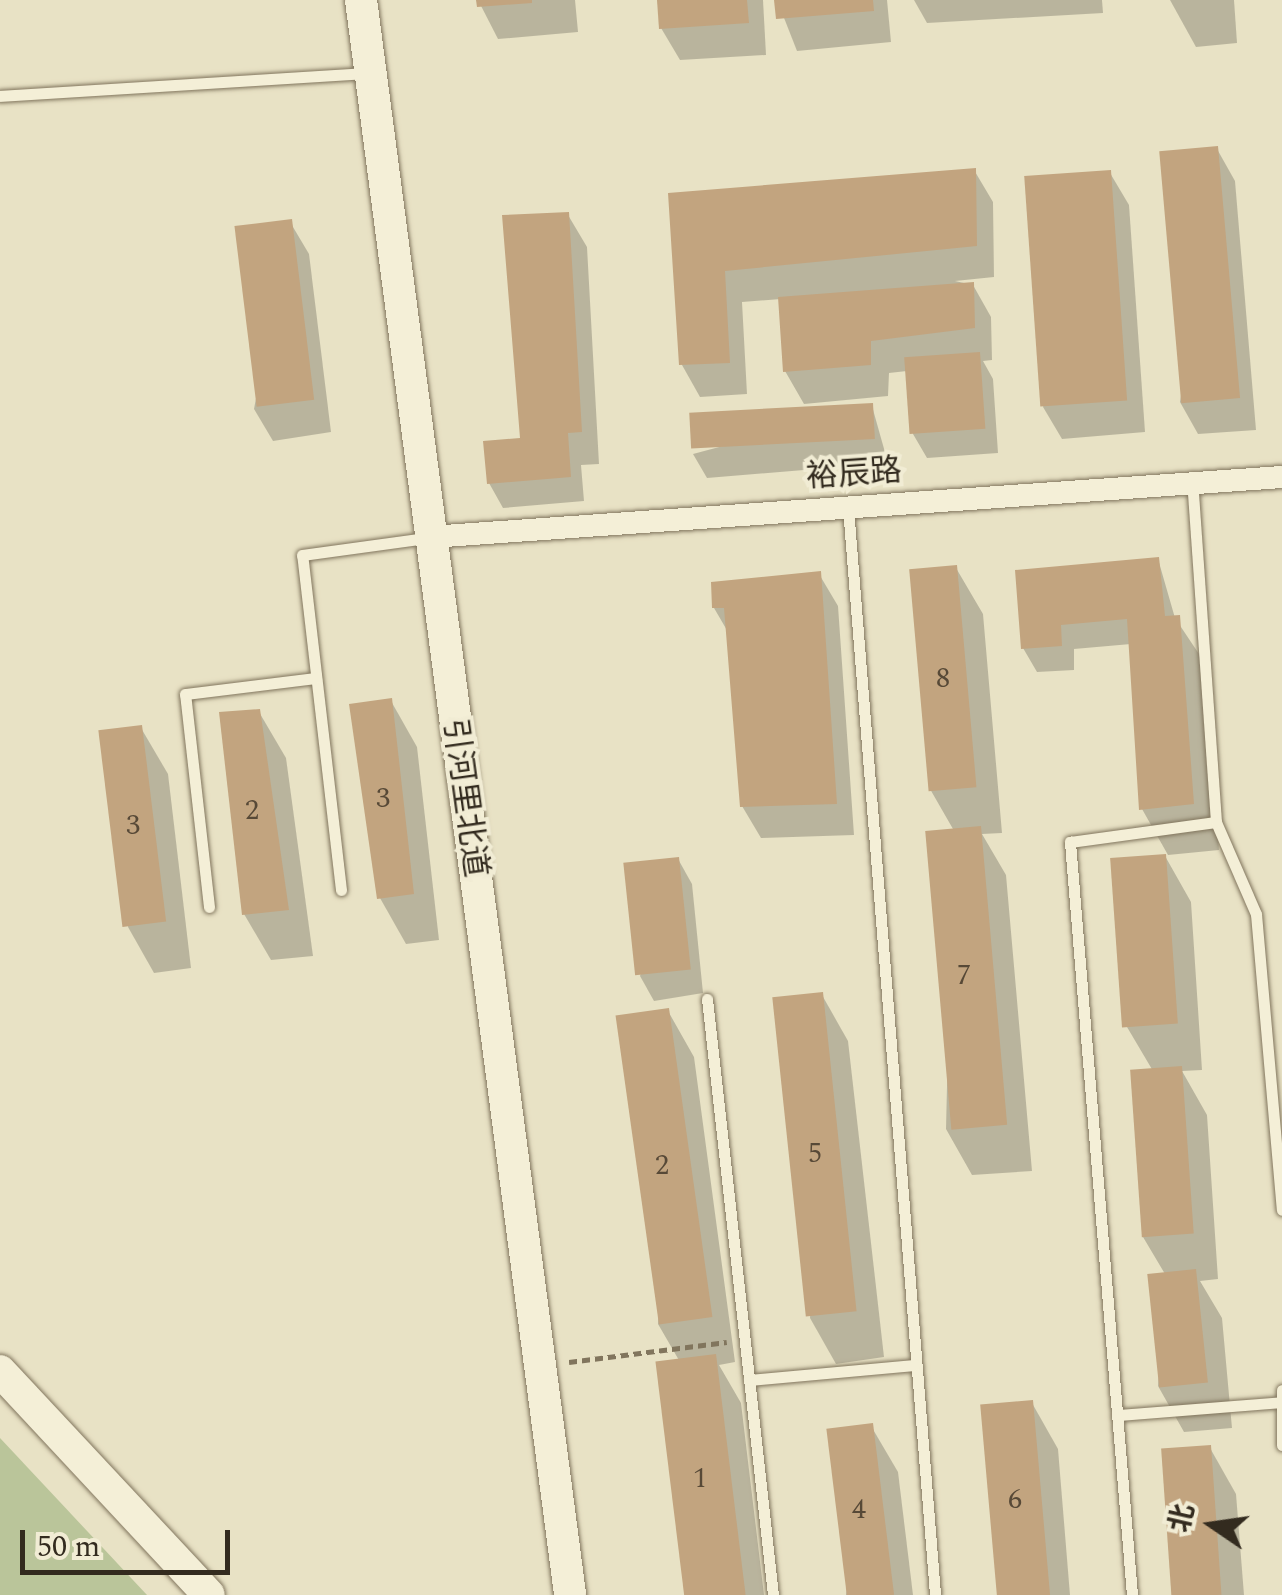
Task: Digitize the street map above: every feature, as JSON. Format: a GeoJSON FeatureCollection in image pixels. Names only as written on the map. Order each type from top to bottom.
{"type":"FeatureCollection","features":[{"type":"Feature","properties":{"kind":"street","name":"引河里北道"},"geometry":{"type":"LineString","coordinates":[[360,0],[570,1595]]}},
{"type":"Feature","properties":{"kind":"street","name":"裕辰路"},"geometry":{"type":"LineString","coordinates":[[430,537],[1282,477]]}},
{"type":"Feature","properties":{"kind":"street"},"geometry":{"type":"LineString","coordinates":[[0,1371],[210,1595]]}},
{"type":"Feature","properties":{"kind":"lane"},"geometry":{"type":"LineString","coordinates":[[0,96],[369,73]]}},
{"type":"Feature","properties":{"kind":"lane"},"geometry":{"type":"LineString","coordinates":[[1192,483],[1216,822],[1256,914],[1282,1210]]}},
{"type":"Feature","properties":{"kind":"lane"},"geometry":{"type":"LineString","coordinates":[[848,508],[935,1595]]}},
{"type":"Feature","properties":{"kind":"lane"},"geometry":{"type":"LineString","coordinates":[[341,890],[302,555],[430,537]]}},
{"type":"Feature","properties":{"kind":"lane"},"geometry":{"type":"LineString","coordinates":[[210,907],[185,694],[316,678]]}},
{"type":"Feature","properties":{"kind":"lane"},"geometry":{"type":"LineString","coordinates":[[1132,1595],[1070,842],[1216,822]]}},
{"type":"Feature","properties":{"kind":"lane"},"geometry":{"type":"LineString","coordinates":[[707,999],[772,1595]]}},
{"type":"Feature","properties":{"kind":"lane"},"geometry":{"type":"LineString","coordinates":[[749,1380],[914,1365]]}},
{"type":"Feature","properties":{"kind":"lane"},"geometry":{"type":"LineString","coordinates":[[1118,1416],[1281,1398],[1282,1445]]}},
{"type":"Feature","properties":{"kind":"path"},"geometry":{"type":"LineString","coordinates":[[540,1365],[744,1339]]}},
{"type":"Feature","properties":{"kind":"green space"},"geometry":{"type":"Polygon","coordinates":[[[0,1438],[147,1595],[0,1595],[0,1438]]]}},
{"type":"Feature","properties":{"kind":"building"},"geometry":{"type":"Polygon","coordinates":[[[476,0],[532,0],[532,3],[477,7],[476,0]]]}},
{"type":"Feature","properties":{"kind":"building"},"geometry":{"type":"Polygon","coordinates":[[[657,0],[747,0],[749,23],[659,29],[657,0]]]}},
{"type":"Feature","properties":{"kind":"building"},"geometry":{"type":"Polygon","coordinates":[[[774,0],[873,0],[874,11],[776,19],[774,0]]]}},
{"type":"Feature","properties":{"kind":"building"},"geometry":{"type":"Polygon","coordinates":[[[1218,146],[1240,398],[1181,403],[1159,151],[1218,146]]]}},
{"type":"Feature","properties":{"kind":"building"},"geometry":{"type":"Polygon","coordinates":[[[976,168],[977,246],[725,271],[730,363],[679,365],[668,193],[976,168]]]}},
{"type":"Feature","properties":{"kind":"building"},"geometry":{"type":"Polygon","coordinates":[[[1111,170],[1127,400],[1040,407],[1024,176],[1111,170]]]}},
{"type":"Feature","properties":{"kind":"building"},"geometry":{"type":"Polygon","coordinates":[[[569,212],[582,432],[568,433],[571,477],[487,484],[483,441],[520,438],[502,215],[569,212]]]}},
{"type":"Feature","properties":{"kind":"building"},"geometry":{"type":"Polygon","coordinates":[[[292,219],[314,400],[257,407],[234,226],[292,219]]]}},
{"type":"Feature","properties":{"kind":"building"},"geometry":{"type":"Polygon","coordinates":[[[974,282],[975,328],[871,341],[871,365],[783,372],[778,297],[974,282]]]}},
{"type":"Feature","properties":{"kind":"building"},"geometry":{"type":"Polygon","coordinates":[[[980,352],[985,429],[910,434],[904,357],[980,352]]]}},
{"type":"Feature","properties":{"kind":"building"},"geometry":{"type":"Polygon","coordinates":[[[873,403],[875,439],[691,449],[689,413],[873,403]]]}},
{"type":"Feature","properties":{"kind":"building"},"geometry":{"type":"Polygon","coordinates":[[[1159,557],[1165,616],[1180,615],[1194,804],[1139,810],[1127,619],[1061,625],[1062,646],[1021,649],[1015,570],[1159,557]]]}},
{"type":"Feature","properties":{"kind":"building"},"geometry":{"type":"Polygon","coordinates":[[[957,565],[976,787],[929,791],[909,569],[957,565]]]}},
{"type":"Feature","properties":{"kind":"building"},"geometry":{"type":"Polygon","coordinates":[[[821,571],[837,804],[740,807],[724,608],[712,608],[711,582],[821,571]]]}},
{"type":"Feature","properties":{"kind":"building"},"geometry":{"type":"Polygon","coordinates":[[[392,698],[414,894],[377,899],[349,704],[392,698]]]}},
{"type":"Feature","properties":{"kind":"building"},"geometry":{"type":"Polygon","coordinates":[[[260,709],[289,910],[242,915],[219,712],[260,709]]]}},
{"type":"Feature","properties":{"kind":"building"},"geometry":{"type":"Polygon","coordinates":[[[142,725],[166,922],[122,927],[98,730],[142,725]]]}},
{"type":"Feature","properties":{"kind":"building"},"geometry":{"type":"Polygon","coordinates":[[[981,826],[1007,1125],[951,1130],[925,831],[981,826]]]}},
{"type":"Feature","properties":{"kind":"building"},"geometry":{"type":"Polygon","coordinates":[[[1166,854],[1178,1024],[1122,1027],[1110,858],[1166,854]]]}},
{"type":"Feature","properties":{"kind":"building"},"geometry":{"type":"Polygon","coordinates":[[[679,857],[691,969],[635,975],[623,863],[679,857]]]}},
{"type":"Feature","properties":{"kind":"building"},"geometry":{"type":"Polygon","coordinates":[[[823,992],[857,1311],[806,1317],[772,997],[823,992]]]}},
{"type":"Feature","properties":{"kind":"building"},"geometry":{"type":"Polygon","coordinates":[[[669,1008],[712,1317],[659,1324],[616,1016],[669,1008]]]}},
{"type":"Feature","properties":{"kind":"building"},"geometry":{"type":"Polygon","coordinates":[[[1182,1066],[1194,1234],[1142,1237],[1130,1070],[1182,1066]]]}},
{"type":"Feature","properties":{"kind":"building"},"geometry":{"type":"Polygon","coordinates":[[[1196,1269],[1208,1382],[1159,1387],[1147,1274],[1196,1269]]]}},
{"type":"Feature","properties":{"kind":"building"},"geometry":{"type":"Polygon","coordinates":[[[716,1354],[746,1595],[684,1595],[655,1361],[716,1354]]]}},
{"type":"Feature","properties":{"kind":"building"},"geometry":{"type":"Polygon","coordinates":[[[1033,1400],[1050,1595],[997,1595],[980,1405],[1033,1400]]]}},
{"type":"Feature","properties":{"kind":"building"},"geometry":{"type":"Polygon","coordinates":[[[873,1423],[894,1595],[847,1595],[826,1429],[873,1423]]]}},
{"type":"Feature","properties":{"kind":"building"},"geometry":{"type":"Polygon","coordinates":[[[1211,1445],[1221,1595],[1171,1595],[1161,1448],[1211,1445]]]}}]}
